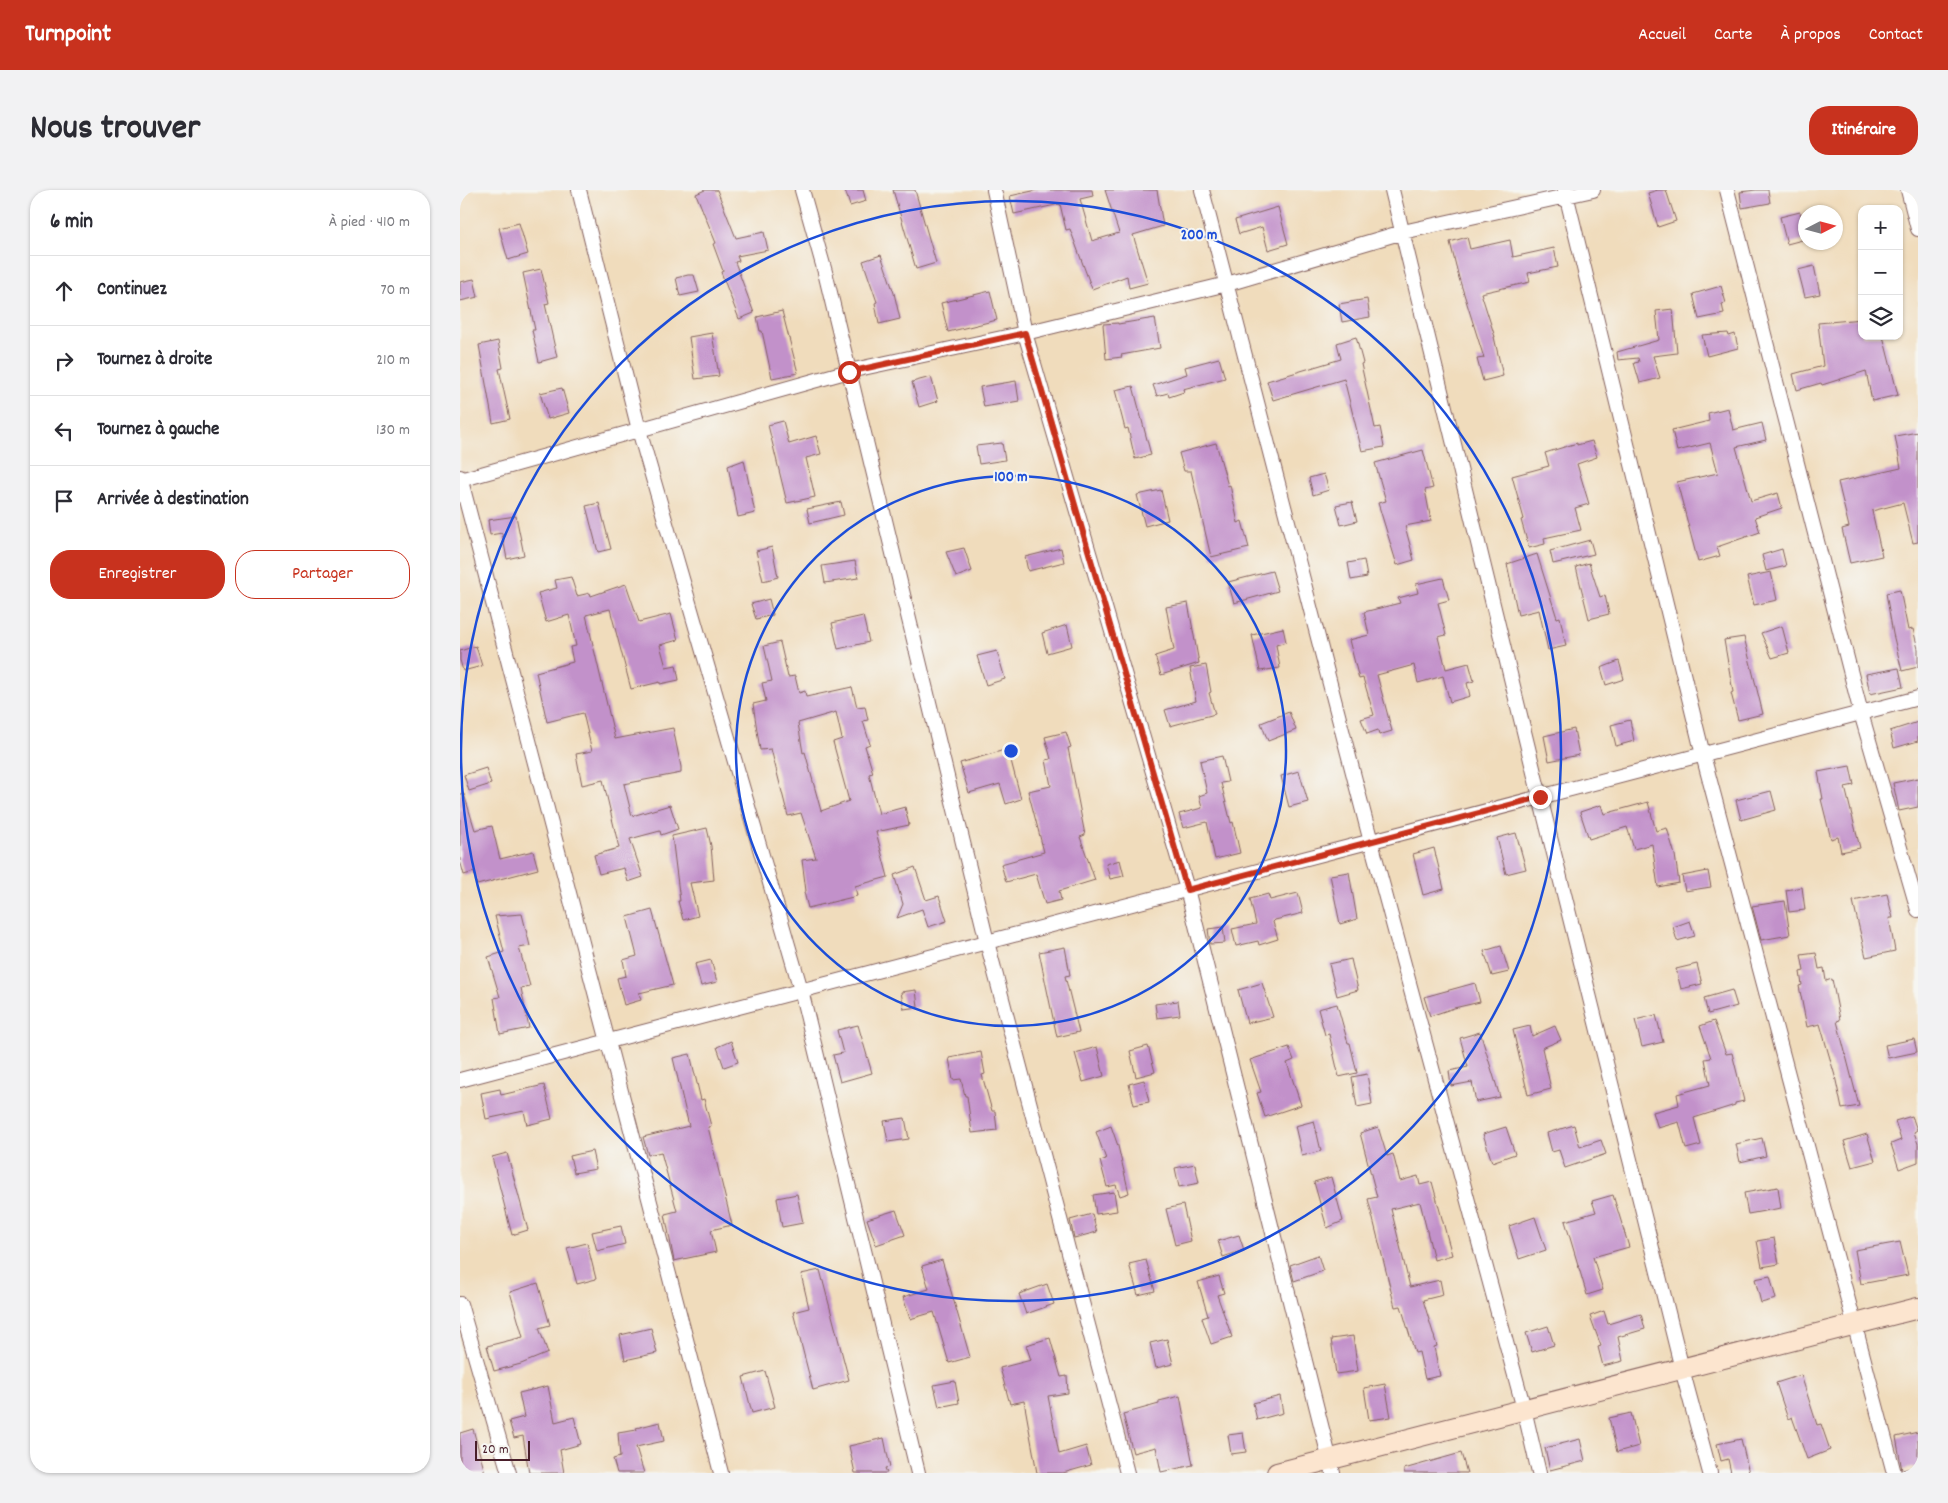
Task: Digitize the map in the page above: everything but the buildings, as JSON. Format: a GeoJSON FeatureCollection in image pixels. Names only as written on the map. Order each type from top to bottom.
{"type":"FeatureCollection","features":[{"type":"Feature","properties":{"kind":"street"},"geometry":{"type":"LineString","coordinates":[[578,190],[639,430],[801,990],[918,1473]]}},
{"type":"Feature","properties":{"kind":"street"},"geometry":{"type":"LineString","coordinates":[[802,190],[825,272],[987,942],[1127,1473]]}},
{"type":"Feature","properties":{"kind":"street"},"geometry":{"type":"LineString","coordinates":[[994,190],[1025,333],[1187,890],[1332,1466]]}},
{"type":"Feature","properties":{"kind":"street"},"geometry":{"type":"LineString","coordinates":[[1202,190],[1371,842],[1524,1409],[1539,1473]]}},
{"type":"Feature","properties":{"kind":"street"},"geometry":{"type":"LineString","coordinates":[[1392,190],[1540,797],[1682,1368],[1710,1473]]}},
{"type":"Feature","properties":{"kind":"street"},"geometry":{"type":"LineString","coordinates":[[721,1473],[460,479],[849,372],[1025,333],[1227,284],[1403,232],[1566,193],[1593,190]]}},
{"type":"Feature","properties":{"kind":"street"},"geometry":{"type":"LineString","coordinates":[[1727,190],[1862,713],[1918,910]]}},
{"type":"Feature","properties":{"kind":"street"},"geometry":{"type":"LineString","coordinates":[[1908,190],[1918,229]]}},
{"type":"Feature","properties":{"kind":"street"},"geometry":{"type":"LineString","coordinates":[[1566,193],[1703,755],[1856,1324],[1894,1473]]}},
{"type":"Feature","properties":{"kind":"street"},"geometry":{"type":"LineString","coordinates":[[460,1080],[1918,698]]}},
{"type":"Feature","properties":{"kind":"street"},"geometry":{"type":"LineString","coordinates":[[460,1304],[509,1473]]}},
{"type":"Feature","properties":{"kind":"street"},"geometry":{"type":"LineString","coordinates":[[1277,1473],[1332,1466],[1524,1409],[1918,1308]]}},
{"type":"Feature","properties":{"kind":"route"},"geometry":{"type":"LineString","coordinates":[[849,372],[1025,333],[1187,890],[1540,797]]}}]}
